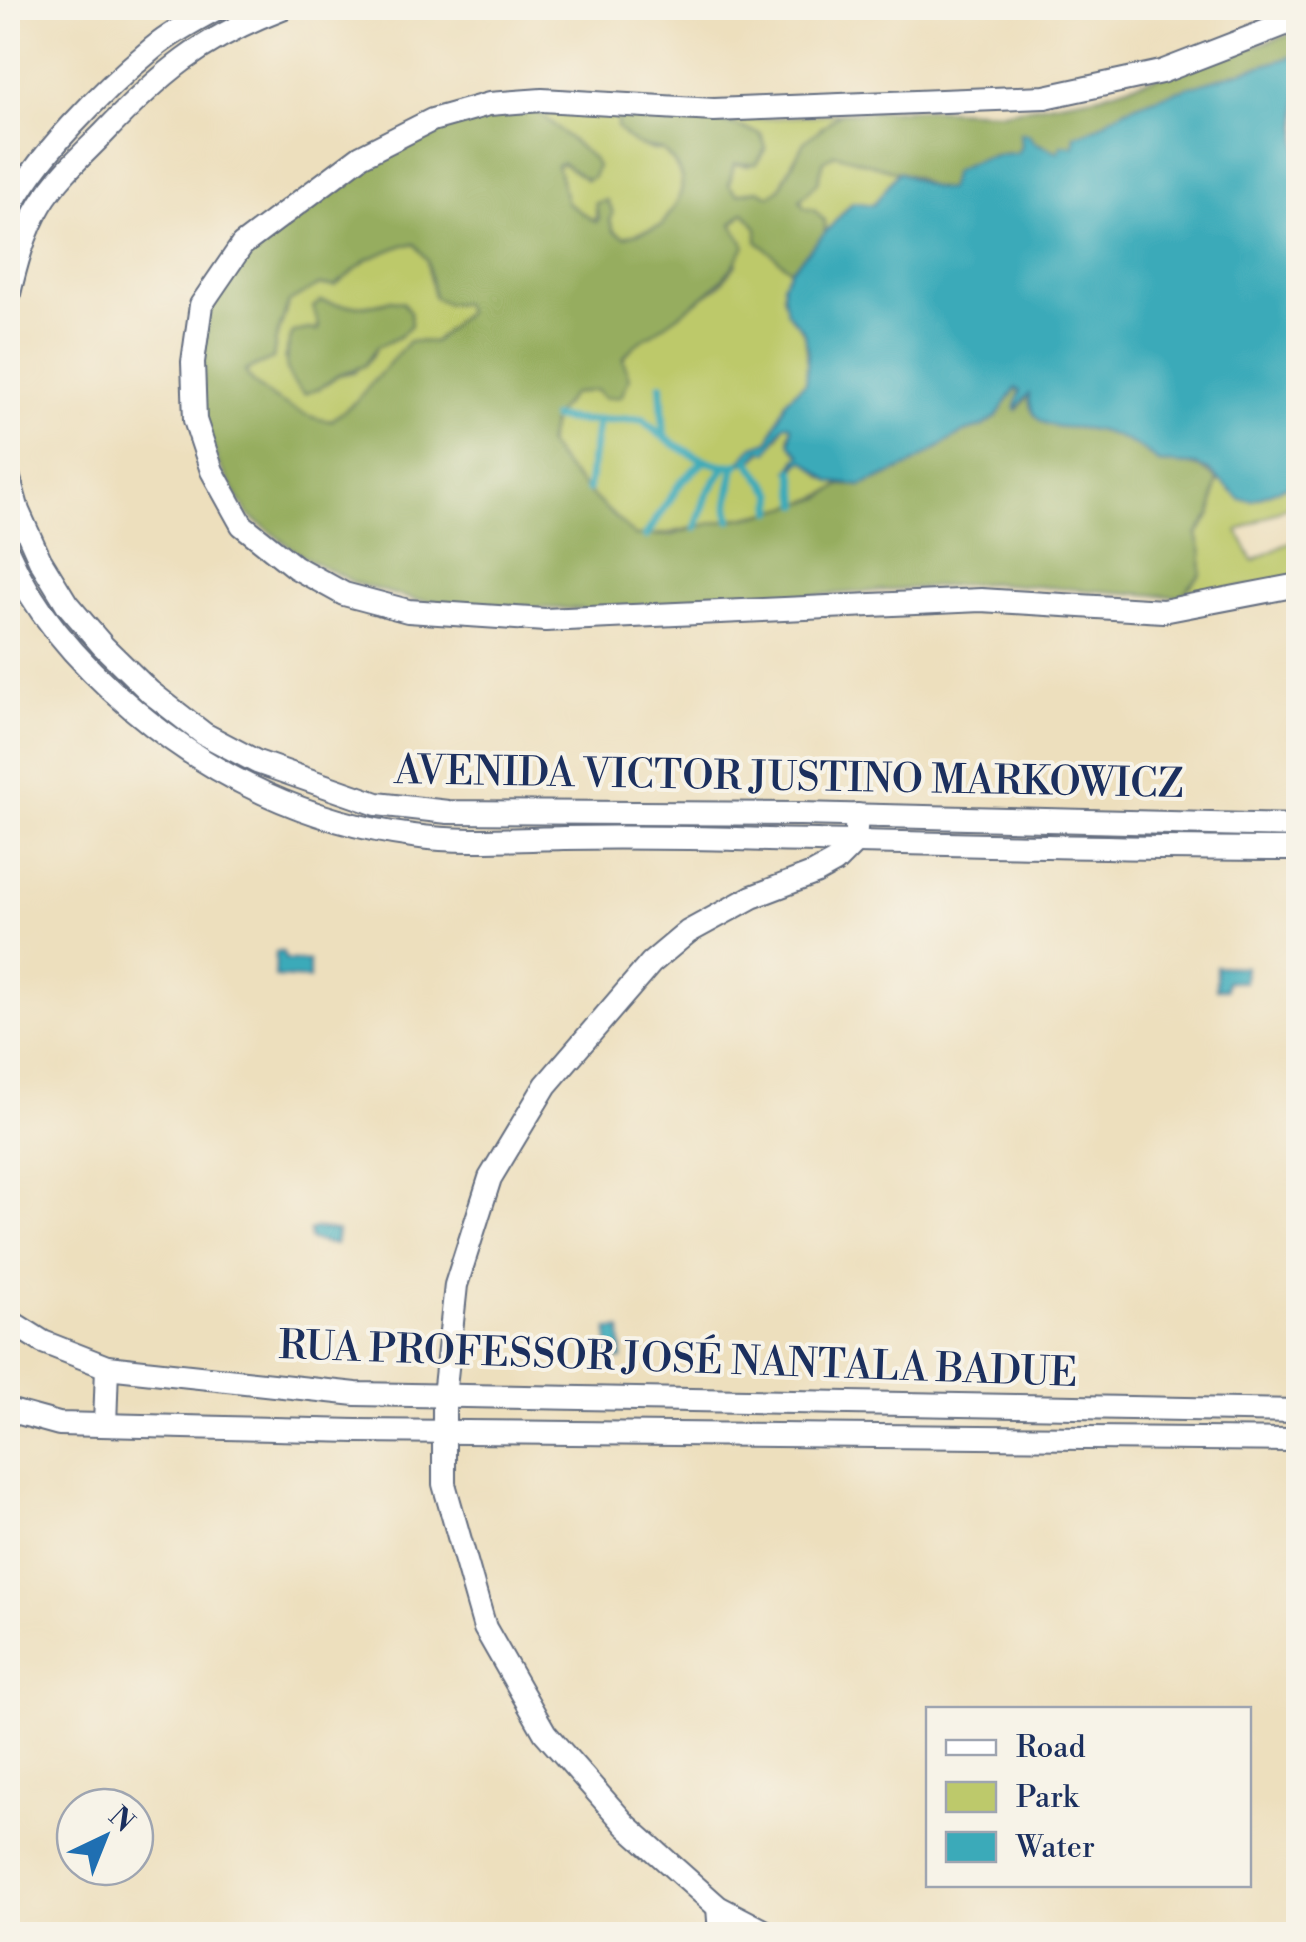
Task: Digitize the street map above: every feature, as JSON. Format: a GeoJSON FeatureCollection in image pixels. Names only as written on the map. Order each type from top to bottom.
{"type":"FeatureCollection","features":[{"type":"Feature","properties":{"kind":"street"},"geometry":{"type":"LineString","coordinates":[[8,214],[24,184],[92,106],[152,48],[218,8]]}},
{"type":"Feature","properties":{"kind":"street"},"geometry":{"type":"LineString","coordinates":[[8,298],[12,260],[42,202],[68,169],[185,55],[282,8]]}},
{"type":"Feature","properties":{"kind":"street"},"geometry":{"type":"LineString","coordinates":[[1298,19],[1161,72],[1045,97],[714,110],[542,100],[489,104],[432,120],[361,156],[242,245],[201,305],[193,362],[195,420],[212,471],[242,525],[294,567],[344,594],[408,611],[546,620],[981,600],[1163,611],[1298,586]]}},
{"type":"Feature","properties":{"kind":"street","name":"AVENIDA VICTOR JUSTINO MARKOWICZ"},"geometry":{"type":"LineString","coordinates":[[8,475],[18,511],[40,560],[68,604],[102,646],[150,692],[204,734],[257,762],[377,804],[448,812],[857,815],[1298,826]]}},
{"type":"Feature","properties":{"kind":"street","name":"AVENIDA VICTOR JUSTINO MARKOWICZ"},"geometry":{"type":"LineString","coordinates":[[8,552],[45,618],[111,691],[217,771],[300,809],[372,828],[452,839],[1298,849]]}},
{"type":"Feature","properties":{"kind":"street"},"geometry":{"type":"LineString","coordinates":[[770,1934],[718,1907],[626,1824],[545,1733],[484,1628],[444,1484],[444,1396],[456,1286],[490,1178],[546,1085],[651,963],[688,932],[752,897],[835,862],[855,842],[857,815]]}},
{"type":"Feature","properties":{"kind":"street","name":"RUA PROFESSOR JOSÉ NANTALA BADUE"},"geometry":{"type":"LineString","coordinates":[[8,1320],[44,1342],[107,1368],[356,1394],[1298,1411]]}},
{"type":"Feature","properties":{"kind":"street"},"geometry":{"type":"LineString","coordinates":[[105,1425],[107,1368]]}},
{"type":"Feature","properties":{"kind":"street","name":"RUA PROFESSOR JOSÉ NANTALA BADUE"},"geometry":{"type":"LineString","coordinates":[[8,1410],[59,1424],[1298,1440]]}},
{"type":"Feature","properties":{"kind":"street"},"geometry":{"type":"LineString","coordinates":[[718,1907],[720,1934]]}},
{"type":"Feature","properties":{"kind":"green space"},"geometry":{"type":"Polygon","coordinates":[[[1298,32],[1298,55],[1131,107],[1075,135],[1074,146],[1058,152],[1034,142],[1021,146],[1017,153],[976,160],[948,189],[934,190],[915,177],[835,154],[824,161],[818,182],[800,200],[804,208],[814,210],[825,221],[825,233],[791,270],[757,241],[757,228],[744,212],[732,224],[745,245],[728,272],[706,295],[630,350],[623,359],[629,379],[621,397],[604,398],[595,390],[572,394],[553,418],[547,445],[635,536],[672,535],[759,515],[821,498],[841,485],[861,486],[884,477],[964,432],[983,426],[996,417],[1016,388],[1020,390],[1018,409],[1029,395],[1035,415],[1049,424],[1108,433],[1159,463],[1198,467],[1217,480],[1211,515],[1197,535],[1202,553],[1201,574],[1180,597],[989,583],[610,610],[415,600],[357,584],[302,556],[248,515],[218,463],[203,417],[202,364],[210,303],[249,250],[336,187],[432,132],[484,115],[536,110],[597,166],[593,177],[587,180],[562,163],[557,165],[567,203],[596,222],[599,218],[595,203],[607,200],[613,212],[610,221],[614,231],[625,237],[661,226],[682,187],[678,169],[662,150],[637,144],[622,133],[617,127],[619,113],[724,122],[761,134],[766,148],[756,164],[734,164],[729,185],[737,194],[758,190],[770,196],[780,188],[804,142],[840,113],[922,109],[1002,112],[1100,95],[1298,32]],[[415,244],[403,245],[368,259],[335,286],[319,285],[289,302],[273,359],[245,371],[260,388],[283,404],[331,421],[356,401],[409,341],[434,342],[466,312],[463,304],[445,303],[434,297],[427,260],[415,244]]]}},
{"type":"Feature","properties":{"kind":"green space"},"geometry":{"type":"Polygon","coordinates":[[[536,110],[619,113],[617,126],[652,150],[662,150],[678,169],[682,187],[661,226],[625,237],[614,231],[610,220],[596,207],[596,222],[567,203],[557,165],[562,163],[587,180],[592,159],[536,110]]]}},
{"type":"Feature","properties":{"kind":"green space"},"geometry":{"type":"Polygon","coordinates":[[[840,113],[794,159],[780,188],[770,196],[758,190],[737,194],[729,185],[734,164],[749,166],[761,134],[724,122],[840,113]]]}},
{"type":"Feature","properties":{"kind":"green space"},"geometry":{"type":"Polygon","coordinates":[[[835,154],[898,172],[873,206],[852,202],[825,233],[825,220],[804,208],[800,199],[818,182],[824,161],[835,154]]]}},
{"type":"Feature","properties":{"kind":"green space"},"geometry":{"type":"Polygon","coordinates":[[[745,212],[757,228],[758,241],[791,270],[783,296],[804,334],[807,361],[806,382],[787,399],[769,441],[754,446],[739,463],[750,463],[779,437],[784,424],[790,424],[789,438],[802,455],[796,459],[794,470],[800,461],[808,461],[822,477],[841,485],[786,508],[635,536],[547,445],[553,418],[572,394],[629,379],[623,359],[633,344],[718,287],[737,264],[732,224],[745,212]]]}},
{"type":"Feature","properties":{"kind":"green space"},"geometry":{"type":"Polygon","coordinates":[[[415,244],[427,260],[430,280],[445,303],[464,304],[466,312],[434,342],[422,343],[374,380],[331,421],[283,404],[251,379],[245,371],[273,359],[289,302],[320,285],[335,286],[368,259],[415,244]],[[391,300],[356,306],[321,301],[317,332],[293,332],[284,358],[319,389],[338,375],[354,372],[372,357],[377,347],[399,337],[411,325],[410,312],[391,300]]]}},
{"type":"Feature","properties":{"kind":"green space"},"geometry":{"type":"Polygon","coordinates":[[[391,300],[403,302],[410,312],[411,325],[399,337],[377,347],[364,366],[338,375],[319,389],[304,394],[297,387],[286,366],[287,350],[293,332],[317,331],[313,307],[321,301],[356,306],[391,300]]]}},
{"type":"Feature","properties":{"kind":"green space"},"geometry":{"type":"Polygon","coordinates":[[[1217,480],[1252,500],[1298,482],[1298,501],[1238,531],[1253,561],[1298,538],[1298,579],[1180,597],[1201,574],[1202,553],[1197,535],[1211,515],[1217,480]]]}},
{"type":"Feature","properties":{"kind":"water"},"geometry":{"type":"Polygon","coordinates":[[[1298,55],[1298,482],[1252,500],[1240,499],[1209,470],[1195,465],[1159,463],[1117,437],[1097,431],[1049,425],[1035,415],[1029,394],[1015,410],[1020,391],[1016,388],[996,417],[983,426],[964,432],[907,467],[861,486],[831,482],[804,460],[792,472],[789,470],[801,455],[790,443],[789,424],[784,425],[768,452],[762,450],[750,463],[738,464],[754,446],[769,441],[787,399],[806,382],[808,349],[803,330],[787,312],[783,284],[791,270],[853,202],[873,205],[898,172],[929,186],[948,189],[953,172],[961,167],[984,158],[1017,153],[1020,133],[1058,152],[1062,145],[1074,146],[1075,135],[1131,107],[1298,55]]]}},
{"type":"Feature","properties":{"kind":"water"},"geometry":{"type":"Polygon","coordinates":[[[276,952],[283,952],[286,959],[309,961],[309,979],[275,977],[276,952]]]}},
{"type":"Feature","properties":{"kind":"water"},"geometry":{"type":"Polygon","coordinates":[[[1216,966],[1245,967],[1244,982],[1227,981],[1226,989],[1216,989],[1216,966]]]}},
{"type":"Feature","properties":{"kind":"water"},"geometry":{"type":"Polygon","coordinates":[[[309,1231],[337,1231],[335,1245],[310,1240],[309,1231]]]}},
{"type":"Feature","properties":{"kind":"water"},"geometry":{"type":"Polygon","coordinates":[[[608,1329],[621,1329],[622,1359],[608,1359],[608,1329]]]}},
{"type":"Feature","properties":{"kind":"waterway"},"geometry":{"type":"LineString","coordinates":[[661,385],[664,436]]}},
{"type":"Feature","properties":{"kind":"waterway"},"geometry":{"type":"LineString","coordinates":[[553,418],[643,419],[674,444],[702,459],[738,464]]}},
{"type":"Feature","properties":{"kind":"waterway"},"geometry":{"type":"LineString","coordinates":[[588,489],[598,420]]}},
{"type":"Feature","properties":{"kind":"waterway"},"geometry":{"type":"LineString","coordinates":[[646,536],[681,482],[705,460]]}},
{"type":"Feature","properties":{"kind":"waterway"},"geometry":{"type":"LineString","coordinates":[[750,463],[774,494],[773,511]]}},
{"type":"Feature","properties":{"kind":"waterway"},"geometry":{"type":"LineString","coordinates":[[730,520],[728,505],[734,466]]}},
{"type":"Feature","properties":{"kind":"waterway"},"geometry":{"type":"LineString","coordinates":[[696,528],[707,494],[724,468]]}},
{"type":"Feature","properties":{"kind":"waterway"},"geometry":{"type":"LineString","coordinates":[[793,471],[799,504]]}}]}
